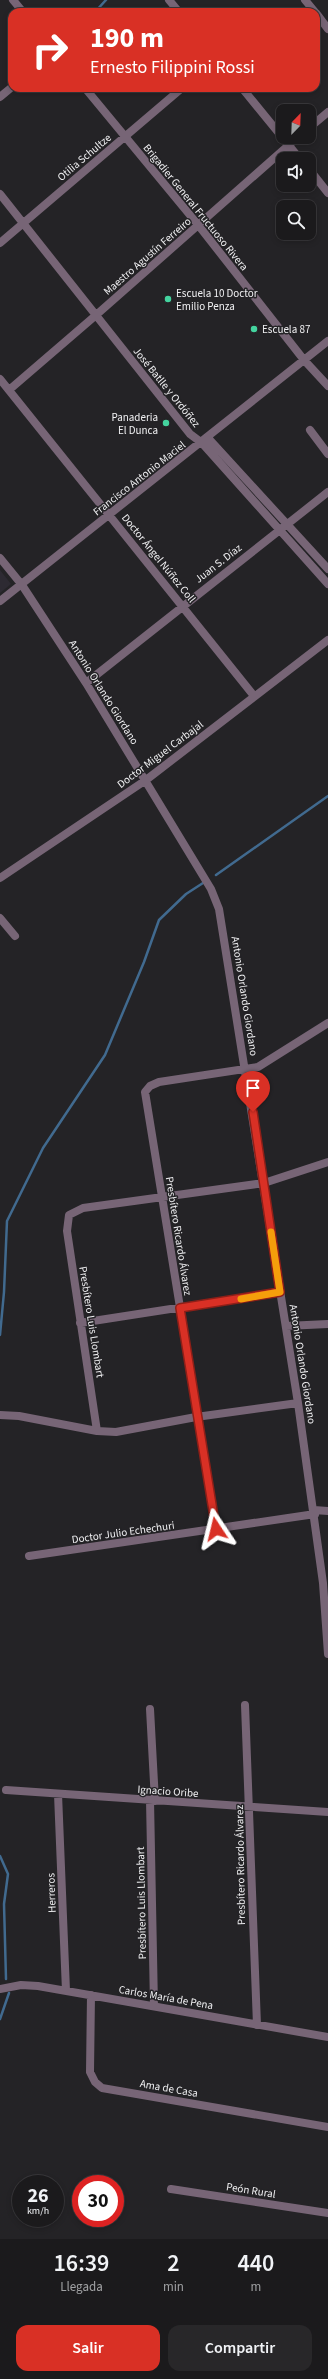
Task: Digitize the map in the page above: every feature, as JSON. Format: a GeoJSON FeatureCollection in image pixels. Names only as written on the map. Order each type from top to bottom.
{"type":"FeatureCollection","features":[{"type":"Feature","properties":{"kind":"street"},"geometry":{"type":"LineString","coordinates":[[13,0],[20,8]]}},
{"type":"Feature","properties":{"kind":"street"},"geometry":{"type":"LineString","coordinates":[[169,0],[176,8]]}},
{"type":"Feature","properties":{"kind":"street"},"geometry":{"type":"LineString","coordinates":[[305,0],[311,8]]}},
{"type":"Feature","properties":{"kind":"street"},"geometry":{"type":"LineString","coordinates":[[320,19],[328,28]]}},
{"type":"Feature","properties":{"kind":"street"},"geometry":{"type":"LineString","coordinates":[[0,97],[8,90]]}},
{"type":"Feature","properties":{"kind":"street","name":"Brigadier General Fructuoso Rivera"},"geometry":{"type":"LineString","coordinates":[[88,92],[199,226],[304,360],[328,386]]}},
{"type":"Feature","properties":{"kind":"street","name":"Otilia Schultze"},"geometry":{"type":"LineString","coordinates":[[0,243],[177,92]]}},
{"type":"Feature","properties":{"kind":"street"},"geometry":{"type":"LineString","coordinates":[[245,92],[294,152]]}},
{"type":"Feature","properties":{"kind":"street"},"geometry":{"type":"LineString","coordinates":[[316,122],[328,112]]}},
{"type":"Feature","properties":{"kind":"street","name":"Maestro Agustín Ferreiro"},"geometry":{"type":"LineString","coordinates":[[8,390],[96,316],[289,145]]}},
{"type":"Feature","properties":{"kind":"street"},"geometry":{"type":"LineString","coordinates":[[316,178],[328,193]]}},
{"type":"Feature","properties":{"kind":"street","name":"José Batlle y Ordóñez"},"geometry":{"type":"LineString","coordinates":[[0,194],[190,434],[205,440],[328,569]]}},
{"type":"Feature","properties":{"kind":"street","name":"Francisco Antonio Maciel"},"geometry":{"type":"LineString","coordinates":[[0,601],[328,341]]}},
{"type":"Feature","properties":{"kind":"street","name":"Doctor Ángel Núñez Coll"},"geometry":{"type":"LineString","coordinates":[[0,379],[254,696]]}},
{"type":"Feature","properties":{"kind":"street"},"geometry":{"type":"LineString","coordinates":[[310,430],[328,454]]}},
{"type":"Feature","properties":{"kind":"street","name":"José Batlle y Ordóñez"},"geometry":{"type":"LineString","coordinates":[[205,440],[279,529],[328,584]]}},
{"type":"Feature","properties":{"kind":"street","name":"Juan S. Díaz"},"geometry":{"type":"LineString","coordinates":[[86,683],[182,605],[328,492]]}},
{"type":"Feature","properties":{"kind":"street","name":"Antonio Orlando Giordano"},"geometry":{"type":"LineString","coordinates":[[0,558],[22,585],[86,683],[146,780],[216,899],[223,929],[246,1069],[298,1403],[314,1512],[327,1621],[328,1654]]}},
{"type":"Feature","properties":{"kind":"street","name":"Doctor Miguel Carbajal"},"geometry":{"type":"LineString","coordinates":[[0,878],[146,780],[328,640]]}},
{"type":"Feature","properties":{"kind":"street"},"geometry":{"type":"LineString","coordinates":[[0,918],[15,936]]}},
{"type":"Feature","properties":{"kind":"street"},"geometry":{"type":"LineString","coordinates":[[246,1069],[265,1063],[328,1023]]}},
{"type":"Feature","properties":{"kind":"street","name":"Presbítero Ricardo Álvarez"},"geometry":{"type":"LineString","coordinates":[[216,1529],[196,1418],[163,1197],[145,1102],[147,1089],[159,1082],[246,1069]]}},
{"type":"Feature","properties":{"kind":"street"},"geometry":{"type":"LineString","coordinates":[[163,1197],[264,1183],[328,1162]]}},
{"type":"Feature","properties":{"kind":"street","name":"Presbítero Luis Llombart"},"geometry":{"type":"LineString","coordinates":[[98,1432],[67,1231],[69,1215],[83,1208],[163,1197]]}},
{"type":"Feature","properties":{"kind":"street"},"geometry":{"type":"LineString","coordinates":[[80,1323],[280,1292]]}},
{"type":"Feature","properties":{"kind":"street"},"geometry":{"type":"LineString","coordinates":[[286,1326],[328,1324]]}},
{"type":"Feature","properties":{"kind":"street"},"geometry":{"type":"LineString","coordinates":[[0,1415],[19,1416],[98,1432],[116,1432],[196,1418],[298,1403]]}},
{"type":"Feature","properties":{"kind":"street","name":"Doctor Julio Echechuri"},"geometry":{"type":"LineString","coordinates":[[29,1556],[328,1511]]}},
{"type":"Feature","properties":{"kind":"street","name":"Presbítero Ricardo Álvarez"},"geometry":{"type":"LineString","coordinates":[[246,1705],[250,1807],[252,1933],[257,2025]]}},
{"type":"Feature","properties":{"kind":"street","name":"Presbítero Luis Llombart"},"geometry":{"type":"LineString","coordinates":[[150,1709],[153,1801],[154,2006]]}},
{"type":"Feature","properties":{"kind":"street","name":"Ignacio Oribe"},"geometry":{"type":"LineString","coordinates":[[6,1790],[328,1812]]}},
{"type":"Feature","properties":{"kind":"street","name":"Herreros"},"geometry":{"type":"LineString","coordinates":[[58,1794],[66,1991]]}},
{"type":"Feature","properties":{"kind":"street","name":"Carlos María de Pena"},"geometry":{"type":"LineString","coordinates":[[0,1990],[21,1984],[328,2037]]}},
{"type":"Feature","properties":{"kind":"street","name":"Ama de Casa"},"geometry":{"type":"LineString","coordinates":[[91,1995],[90,2072],[95,2082],[102,2088],[328,2127]]}},
{"type":"Feature","properties":{"kind":"street","name":"Peón Rural"},"geometry":{"type":"LineString","coordinates":[[170,2189],[328,2213]]}},
{"type":"Feature","properties":{"kind":"shaded area"},"geometry":{"type":"Polygon","coordinates":[[[0,570],[11,584],[0,593],[0,570]]]}},
{"type":"Feature","properties":{"kind":"waterway"},"geometry":{"type":"LineString","coordinates":[[99,8],[106,0]]}},
{"type":"Feature","properties":{"kind":"waterway"},"geometry":{"type":"LineString","coordinates":[[216,875],[328,796]]}},
{"type":"Feature","properties":{"kind":"waterway"},"geometry":{"type":"LineString","coordinates":[[0,1335],[4,1292],[7,1221],[43,1148],[105,1055],[144,962],[159,920],[186,894],[203,883]]}},
{"type":"Feature","properties":{"kind":"waterway"},"geometry":{"type":"LineString","coordinates":[[0,1856],[8,1874],[4,1904],[6,1979]]}},
{"type":"Feature","properties":{"kind":"waterway"},"geometry":{"type":"LineString","coordinates":[[0,2019],[9,1993]]}},
{"type":"Feature","properties":{"kind":"slow traffic"},"geometry":{"type":"LineString","coordinates":[[241,1299],[280,1292],[271,1232]]}},
{"type":"Feature","properties":{"kind":"place","name":"Escuela 10 Doctor Emilio Penza"},"geometry":{"type":"Point","coordinates":[168,299]}},
{"type":"Feature","properties":{"kind":"place","name":"Escuela 87"},"geometry":{"type":"Point","coordinates":[254,329]}},
{"type":"Feature","properties":{"kind":"place","name":"Panaderia El Dunca"},"geometry":{"type":"Point","coordinates":[166,423]}},
{"type":"Feature","properties":{"kind":"route"},"geometry":{"type":"LineString","coordinates":[[216,1529],[196,1418],[180,1308],[280,1292],[253,1112]]}}]}
